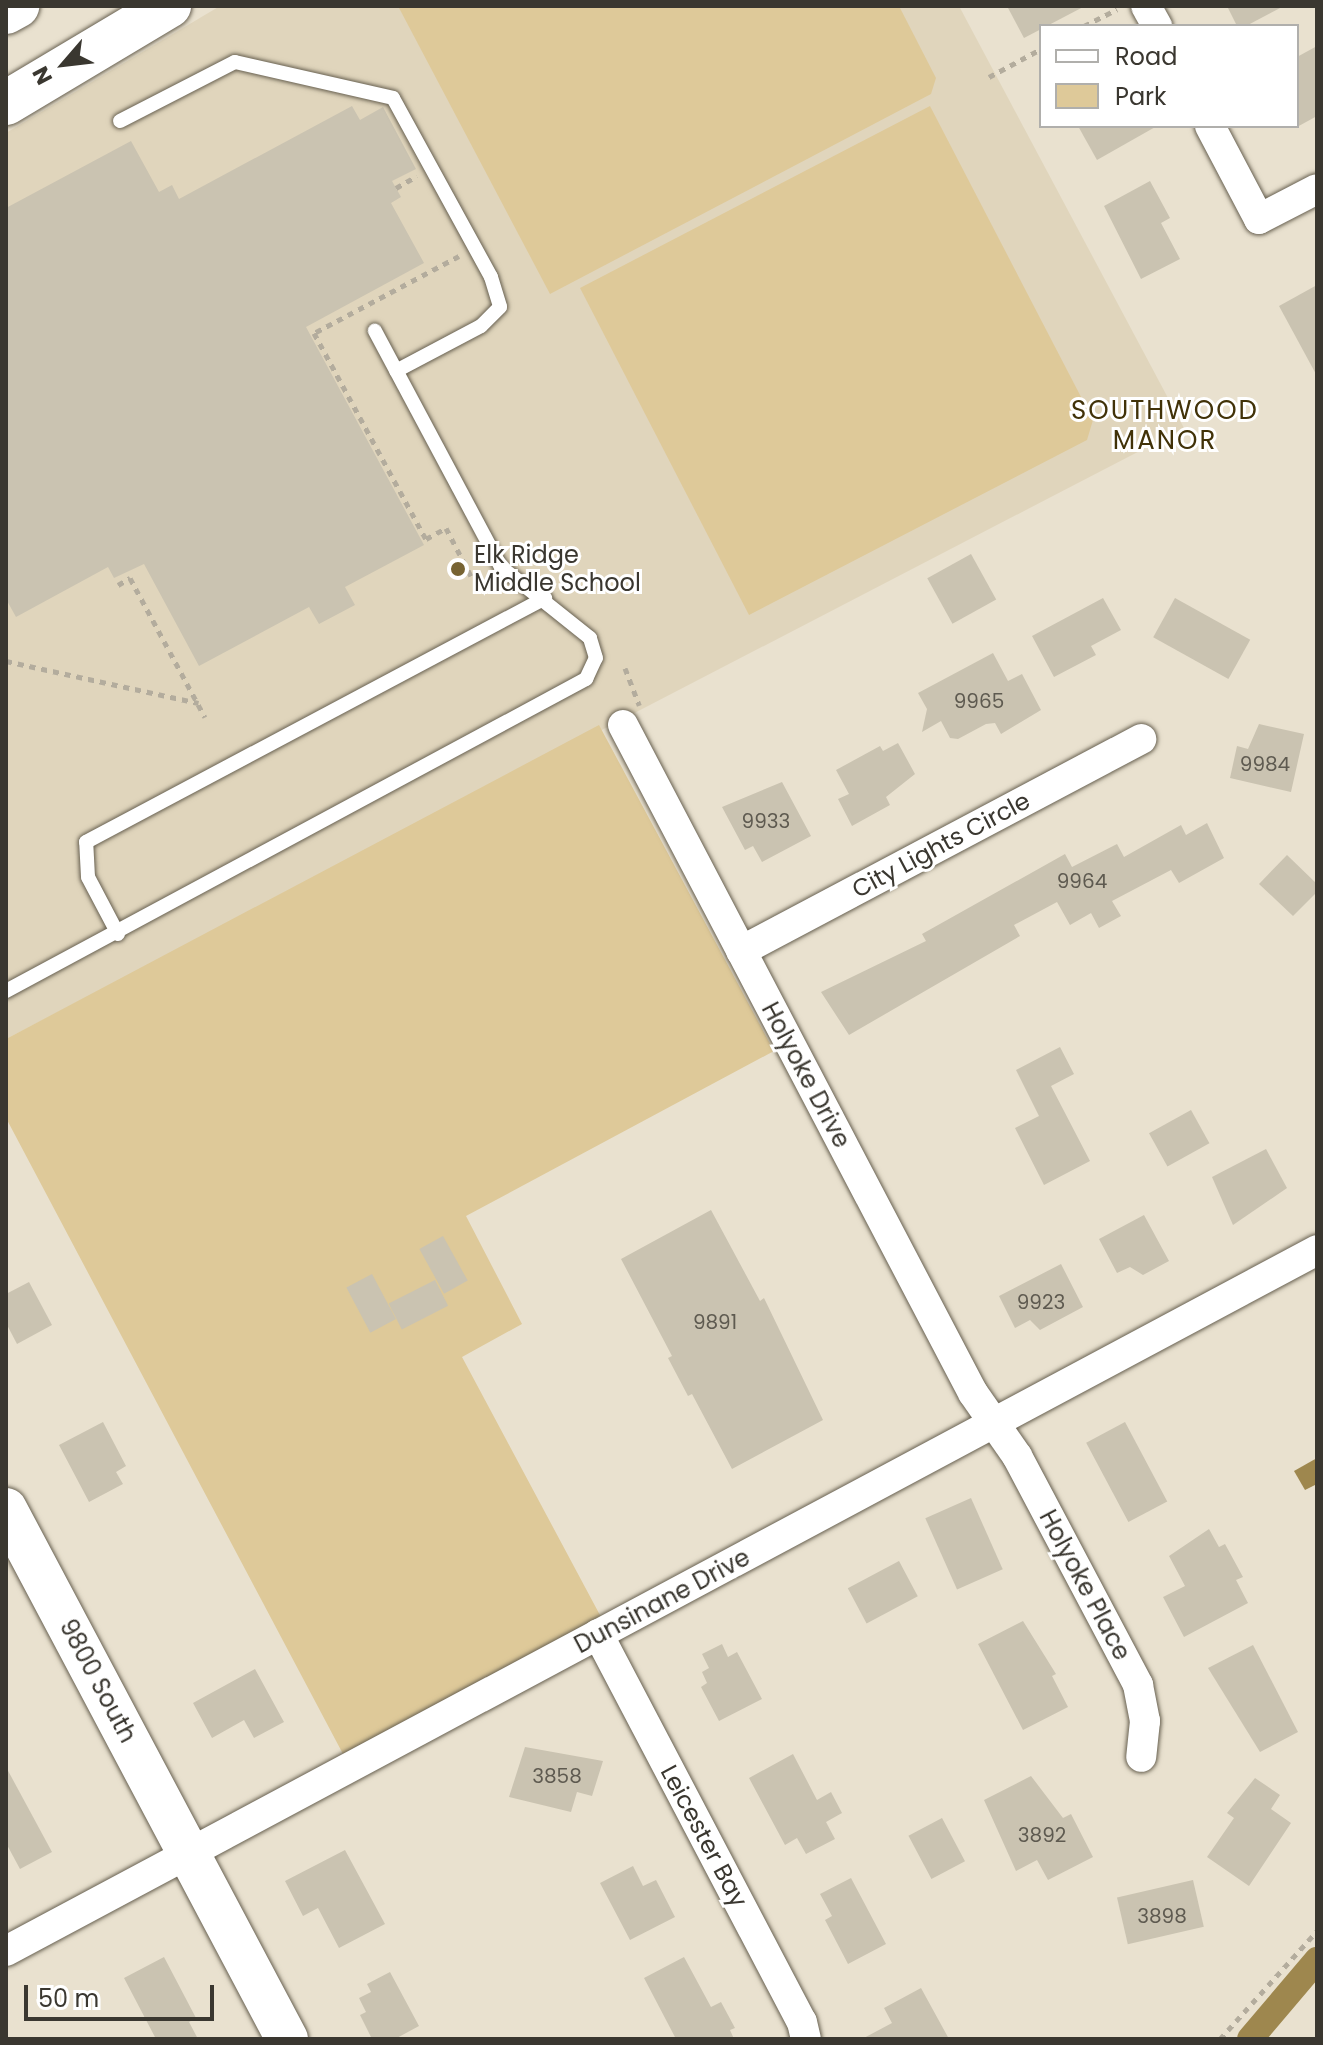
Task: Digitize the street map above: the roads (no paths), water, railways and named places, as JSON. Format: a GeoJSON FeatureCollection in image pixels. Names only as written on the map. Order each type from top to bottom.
{"type":"FeatureCollection","features":[{"type":"Feature","properties":{"kind":"highway"},"geometry":{"type":"LineString","coordinates":[[6,12],[17,6]]}},
{"type":"Feature","properties":{"kind":"highway"},"geometry":{"type":"LineString","coordinates":[[6,103],[169,6]]}},
{"type":"Feature","properties":{"kind":"main road","name":"9800 South"},"geometry":{"type":"LineString","coordinates":[[6,1509],[287,2039]]}},
{"type":"Feature","properties":{"kind":"street"},"geometry":{"type":"LineString","coordinates":[[1132,7],[1154,24]]}},
{"type":"Feature","properties":{"kind":"street"},"geometry":{"type":"LineString","coordinates":[[1211,128],[1259,219],[1317,189]]}},
{"type":"Feature","properties":{"kind":"street","name":"Holyoke Drive"},"geometry":{"type":"LineString","coordinates":[[631,715],[741,951],[965,1379],[994,1423]]}},
{"type":"Feature","properties":{"kind":"street","name":"City Lights Circle"},"geometry":{"type":"LineString","coordinates":[[741,951],[1141,739]]}},
{"type":"Feature","properties":{"kind":"street","name":"Dunsinane Drive"},"geometry":{"type":"LineString","coordinates":[[6,1951],[1317,1250]]}},
{"type":"Feature","properties":{"kind":"street","name":"Holyoke Place"},"geometry":{"type":"LineString","coordinates":[[994,1423],[1017,1456],[1138,1685],[1145,1721],[1141,1757]]}},
{"type":"Feature","properties":{"kind":"street","name":"Leicester Bay"},"geometry":{"type":"LineString","coordinates":[[598,1634],[802,2022],[806,2039]]}},
{"type":"Feature","properties":{"kind":"lane"},"geometry":{"type":"LineString","coordinates":[[120,121],[235,62],[393,98],[491,277],[500,307],[481,326],[396,371]]}},
{"type":"Feature","properties":{"kind":"lane"},"geometry":{"type":"LineString","coordinates":[[6,991],[118,934],[586,679],[596,658],[590,638],[545,598],[501,567],[375,331]]}},
{"type":"Feature","properties":{"kind":"lane"},"geometry":{"type":"LineString","coordinates":[[118,934],[88,877],[86,842],[545,598]]}},
{"type":"Feature","properties":{"kind":"waterway"},"geometry":{"type":"LineString","coordinates":[[1250,2039],[1317,1960]]}},
{"type":"Feature","properties":{"kind":"place","name":"Elk Ridge Middle School"},"geometry":{"type":"Point","coordinates":[458,569]}},
{"type":"Feature","properties":{"kind":"district","name":"SOUTHWOOD MANOR"},"geometry":{"type":"Point","coordinates":[1165,426]}}]}
